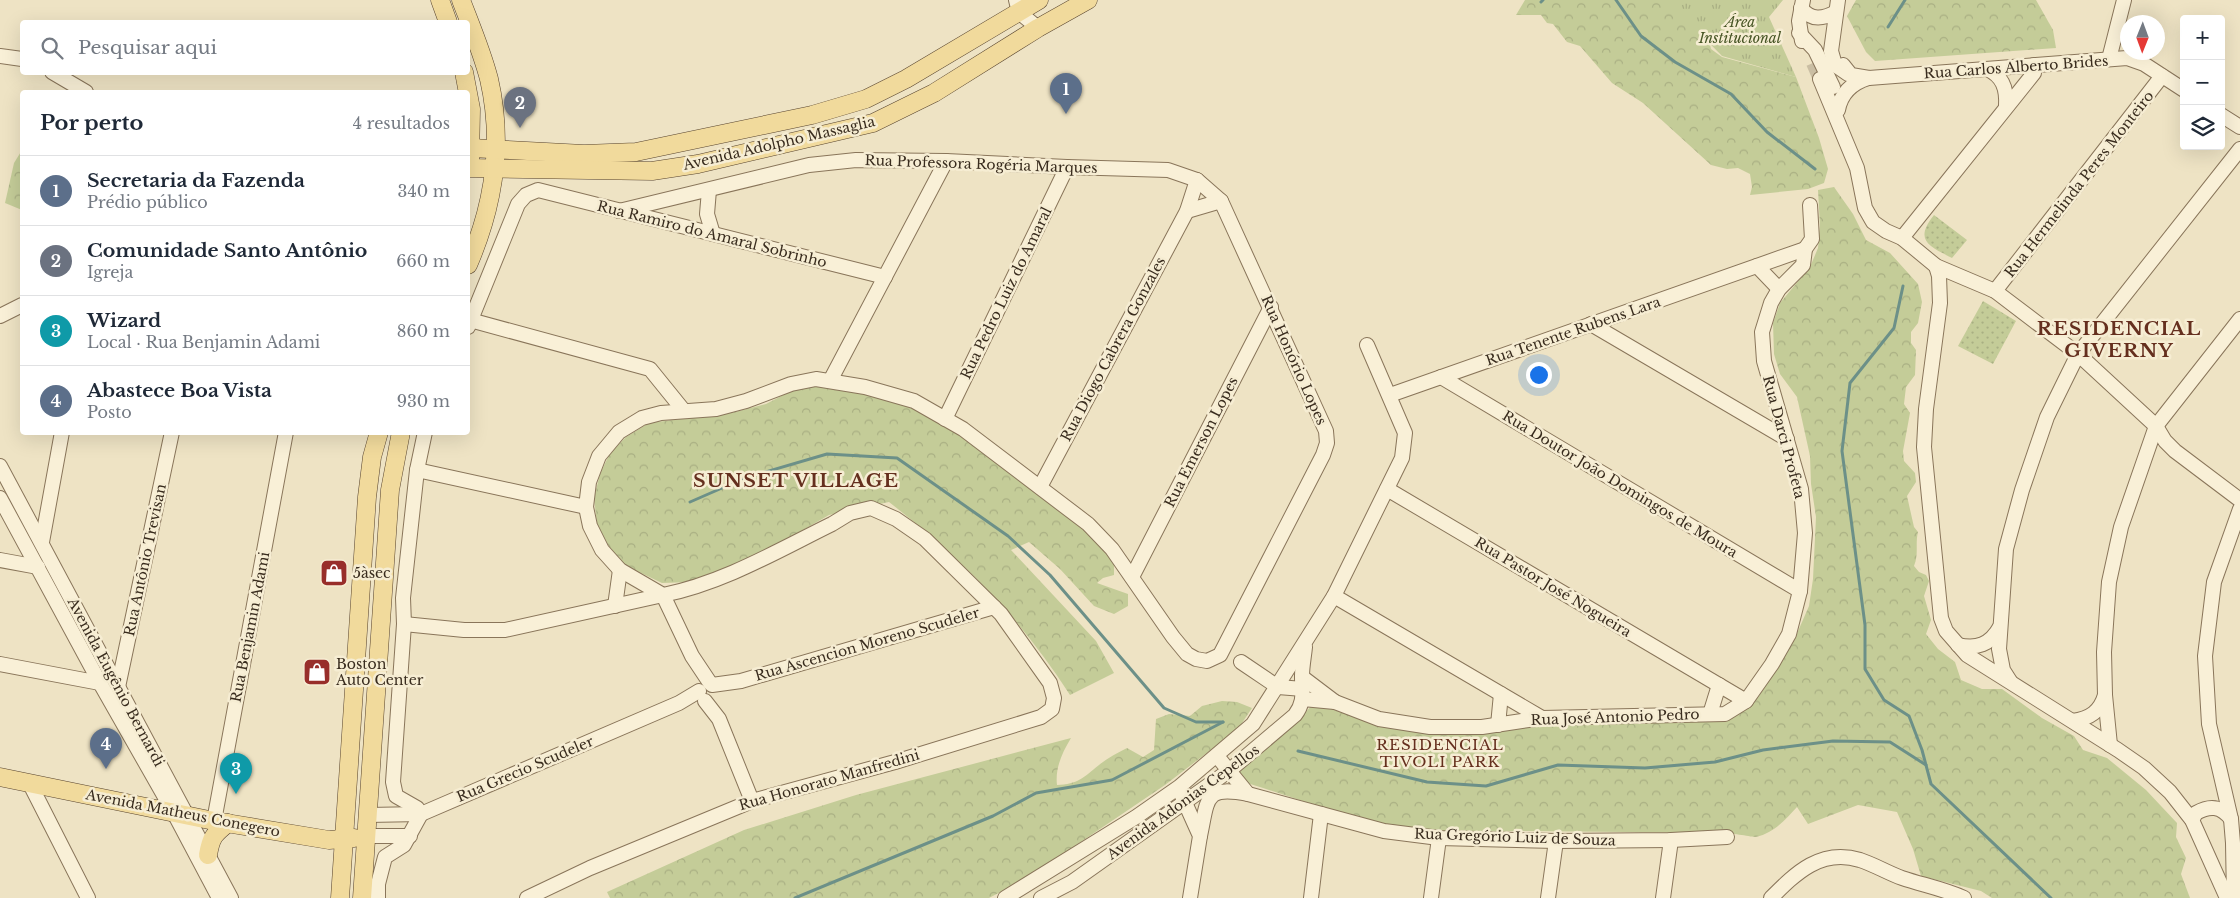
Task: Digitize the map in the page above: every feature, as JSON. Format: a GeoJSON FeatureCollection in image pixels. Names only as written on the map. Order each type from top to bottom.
{"type":"FeatureCollection","features":[{"type":"Feature","properties":{"kind":"main road"},"geometry":{"type":"LineString","coordinates":[[440,0],[447,20]]}},
{"type":"Feature","properties":{"kind":"main road"},"geometry":{"type":"LineString","coordinates":[[461,0],[468,20]]}},
{"type":"Feature","properties":{"kind":"main road","name":"Avenida Adolpho Massaglia"},"geometry":{"type":"LineString","coordinates":[[471,148],[584,154],[636,152],[812,115],[866,99],[898,83],[1017,6],[1040,0]]}},
{"type":"Feature","properties":{"kind":"main road","name":"Avenida Adolpho Massaglia"},"geometry":{"type":"LineString","coordinates":[[470,172],[494,169],[652,171],[698,164],[873,123],[934,93],[1038,28],[1088,0]]}},
{"type":"Feature","properties":{"kind":"main road"},"geometry":{"type":"LineString","coordinates":[[470,24],[489,81],[496,148],[489,208],[470,260]]}},
{"type":"Feature","properties":{"kind":"main road"},"geometry":{"type":"LineString","coordinates":[[465,75],[467,90]]}},
{"type":"Feature","properties":{"kind":"main road"},"geometry":{"type":"LineString","coordinates":[[470,104],[470,156]]}},
{"type":"Feature","properties":{"kind":"main road"},"geometry":{"type":"LineString","coordinates":[[489,208],[508,179],[529,170]]}},
{"type":"Feature","properties":{"kind":"main road"},"geometry":{"type":"LineString","coordinates":[[340,898],[367,497],[372,457],[378,435]]}},
{"type":"Feature","properties":{"kind":"main road"},"geometry":{"type":"LineString","coordinates":[[362,898],[390,490],[400,435]]}},
{"type":"Feature","properties":{"kind":"main road","name":"Avenida Matheus Conegero"},"geometry":{"type":"LineString","coordinates":[[0,777],[181,815],[329,840],[366,836]]}},
{"type":"Feature","properties":{"kind":"main road"},"geometry":{"type":"LineString","coordinates":[[208,855],[210,842],[221,822]]}},
{"type":"Feature","properties":{"kind":"street"},"geometry":{"type":"LineString","coordinates":[[2109,59],[2124,0]]}},
{"type":"Feature","properties":{"kind":"street"},"geometry":{"type":"LineString","coordinates":[[1802,4],[1813,18],[1821,18],[1837,6]]}},
{"type":"Feature","properties":{"kind":"street"},"geometry":{"type":"LineString","coordinates":[[1802,4],[1798,20],[1800,33],[1813,63]]}},
{"type":"Feature","properties":{"kind":"street"},"geometry":{"type":"LineString","coordinates":[[1017,6],[1038,28]]}},
{"type":"Feature","properties":{"kind":"street"},"geometry":{"type":"LineString","coordinates":[[1837,6],[1836,44],[1831,51],[1833,62],[1841,71],[1855,74]]}},
{"type":"Feature","properties":{"kind":"street"},"geometry":{"type":"LineString","coordinates":[[1800,33],[1815,50],[1833,87],[1845,140]]}},
{"type":"Feature","properties":{"kind":"street"},"geometry":{"type":"LineString","coordinates":[[0,56],[20,59]]}},
{"type":"Feature","properties":{"kind":"street","name":"Rua Carlos Alberto Brides"},"geometry":{"type":"LineString","coordinates":[[1838,110],[1850,86],[1857,81],[1855,74],[1987,69],[2127,58],[2180,87]]}},
{"type":"Feature","properties":{"kind":"street"},"geometry":{"type":"LineString","coordinates":[[1902,238],[2034,73],[2034,64]]}},
{"type":"Feature","properties":{"kind":"street"},"geometry":{"type":"LineString","coordinates":[[1987,69],[1999,76],[2004,83],[2007,96],[2006,106]]}},
{"type":"Feature","properties":{"kind":"street"},"geometry":{"type":"LineString","coordinates":[[57,75],[83,90]]}},
{"type":"Feature","properties":{"kind":"street","name":"Rua Hermelinda Peres Monteiro"},"geometry":{"type":"LineString","coordinates":[[1994,291],[2162,76]]}},
{"type":"Feature","properties":{"kind":"street"},"geometry":{"type":"LineString","coordinates":[[1823,85],[1856,168],[1865,208],[1874,222],[1886,231],[1902,238],[1936,266],[1994,291],[2078,354],[2156,426],[2165,441],[2175,451],[2240,500]]}},
{"type":"Feature","properties":{"kind":"street"},"geometry":{"type":"LineString","coordinates":[[2225,118],[2240,127]]}},
{"type":"Feature","properties":{"kind":"street"},"geometry":{"type":"LineString","coordinates":[[2010,681],[2000,661],[2000,627],[2006,549],[2022,490],[2047,418],[2078,354],[2240,149]]}},
{"type":"Feature","properties":{"kind":"street","name":"Rua Professora Rogéria Marques"},"geometry":{"type":"LineString","coordinates":[[620,210],[809,165],[856,160],[946,161],[1168,170],[1197,180]]}},
{"type":"Feature","properties":{"kind":"street"},"geometry":{"type":"LineString","coordinates":[[830,381],[946,161]]}},
{"type":"Feature","properties":{"kind":"street","name":"Rua Pedro Luiz do Amaral"},"geometry":{"type":"LineString","coordinates":[[945,418],[1067,167]]}},
{"type":"Feature","properties":{"kind":"street","name":"Rua Honório Lopes"},"geometry":{"type":"LineString","coordinates":[[1132,577],[1173,637],[1187,654],[1196,660],[1207,661],[1220,655],[1323,455],[1327,443],[1326,431],[1221,200],[1197,180]]}},
{"type":"Feature","properties":{"kind":"street","name":"Rua Diogo Cabrera Gonzales"},"geometry":{"type":"LineString","coordinates":[[1040,488],[1187,211],[1197,180]]}},
{"type":"Feature","properties":{"kind":"street","name":"Rua Ramiro do Amaral Sobrinho"},"geometry":{"type":"LineString","coordinates":[[470,322],[518,204],[526,196],[538,190],[885,277]]}},
{"type":"Feature","properties":{"kind":"street"},"geometry":{"type":"LineString","coordinates":[[709,190],[707,214],[713,234]]}},
{"type":"Feature","properties":{"kind":"street"},"geometry":{"type":"LineString","coordinates":[[1187,211],[1221,200]]}},
{"type":"Feature","properties":{"kind":"street","name":"Rua Darci Profeta"},"geometry":{"type":"LineString","coordinates":[[1746,701],[1772,664],[1789,634],[1800,591],[1805,534],[1801,489],[1764,361],[1762,332],[1771,303],[1779,289],[1803,265],[1805,249],[1812,239],[1810,205]]}},
{"type":"Feature","properties":{"kind":"street","name":"Rua Tenente Rubens Lara"},"geometry":{"type":"LineString","coordinates":[[1390,395],[1805,249]]}},
{"type":"Feature","properties":{"kind":"street"},"geometry":{"type":"LineString","coordinates":[[1756,266],[1779,289]]}},
{"type":"Feature","properties":{"kind":"street"},"geometry":{"type":"LineString","coordinates":[[1936,266],[1939,276],[1940,303],[1926,409],[1924,448],[1941,618],[1946,631],[1967,656],[2073,720],[2144,768],[2174,797],[2192,820],[2227,898]]}},
{"type":"Feature","properties":{"kind":"street"},"geometry":{"type":"LineString","coordinates":[[0,316],[20,306]]}},
{"type":"Feature","properties":{"kind":"street","name":"Rua Emerson Lopes"},"geometry":{"type":"LineString","coordinates":[[1132,577],[1271,307]]}},
{"type":"Feature","properties":{"kind":"street"},"geometry":{"type":"LineString","coordinates":[[2110,745],[2105,696],[2104,652],[2109,582],[2121,527],[2156,426],[2240,319]]}},
{"type":"Feature","properties":{"kind":"street"},"geometry":{"type":"LineString","coordinates":[[470,324],[650,368],[684,411]]}},
{"type":"Feature","properties":{"kind":"street"},"geometry":{"type":"LineString","coordinates":[[1591,324],[1787,439]]}},
{"type":"Feature","properties":{"kind":"street"},"geometry":{"type":"LineString","coordinates":[[1306,641],[1334,596],[1402,458],[1406,433],[1367,345]]}},
{"type":"Feature","properties":{"kind":"street","name":"Rua Doutor João Domingos de Moura"},"geometry":{"type":"LineString","coordinates":[[1441,377],[1800,591]]}},
{"type":"Feature","properties":{"kind":"street"},"geometry":{"type":"LineString","coordinates":[[752,801],[692,656],[663,595],[620,570],[602,550],[590,526],[586,507],[589,482],[599,456],[618,432],[642,418],[660,413],[716,409],[746,402],[791,384],[816,379],[865,387],[914,401],[964,429],[1088,524],[1112,549],[1132,577]]}},
{"type":"Feature","properties":{"kind":"street"},"geometry":{"type":"LineString","coordinates":[[42,542],[61,435]]}},
{"type":"Feature","properties":{"kind":"street","name":"Rua Antônio Trevisan"},"geometry":{"type":"LineString","coordinates":[[118,687],[171,435]]}},
{"type":"Feature","properties":{"kind":"street","name":"Rua Benjamin Adami"},"geometry":{"type":"LineString","coordinates":[[221,822],[286,435]]}},
{"type":"Feature","properties":{"kind":"street"},"geometry":{"type":"LineString","coordinates":[[378,898],[378,884],[385,857],[404,845],[421,814],[417,808],[396,796],[392,782],[404,624],[402,598],[417,470],[424,435]]}},
{"type":"Feature","properties":{"kind":"street","name":"Avenida Eugênio Bernardi"},"geometry":{"type":"LineString","coordinates":[[0,466],[118,687],[181,815],[219,898]]}},
{"type":"Feature","properties":{"kind":"street"},"geometry":{"type":"LineString","coordinates":[[417,470],[586,507]]}},
{"type":"Feature","properties":{"kind":"street","name":"Rua Pastor José Nogueira"},"geometry":{"type":"LineString","coordinates":[[1387,489],[1746,701]]}},
{"type":"Feature","properties":{"kind":"street","name":"Avenida Eugênio Bernardi"},"geometry":{"type":"LineString","coordinates":[[0,498],[100,682],[181,815],[208,855],[231,898]]}},
{"type":"Feature","properties":{"kind":"street"},"geometry":{"type":"LineString","coordinates":[[24,510],[49,504]]}},
{"type":"Feature","properties":{"kind":"street"},"geometry":{"type":"LineString","coordinates":[[404,624],[464,630],[505,630],[692,589],[716,580],[832,524],[850,513],[871,508],[896,519],[925,539],[994,607]]}},
{"type":"Feature","properties":{"kind":"street"},"geometry":{"type":"LineString","coordinates":[[2234,898],[2231,819],[2209,724],[2206,656],[2214,582],[2240,509]]}},
{"type":"Feature","properties":{"kind":"street"},"geometry":{"type":"LineString","coordinates":[[0,560],[38,567]]}},
{"type":"Feature","properties":{"kind":"street"},"geometry":{"type":"LineString","coordinates":[[615,606],[620,570]]}},
{"type":"Feature","properties":{"kind":"street"},"geometry":{"type":"LineString","coordinates":[[1334,596],[1542,718]]}},
{"type":"Feature","properties":{"kind":"street","name":"Rua Ascencion Moreno Scudeler"},"geometry":{"type":"LineString","coordinates":[[707,692],[994,607]]}},
{"type":"Feature","properties":{"kind":"street","name":"Rua Honorato Manfredini"},"geometry":{"type":"LineString","coordinates":[[527,898],[599,864],[752,801],[913,756],[1041,717],[1052,709],[1054,698],[1050,683],[994,607]]}},
{"type":"Feature","properties":{"kind":"street"},"geometry":{"type":"LineString","coordinates":[[1958,645],[1969,647],[1984,645],[1992,640],[2000,627]]}},
{"type":"Feature","properties":{"kind":"street","name":"Avenida Adonias Cepellos"},"geometry":{"type":"LineString","coordinates":[[1005,898],[1128,822],[1179,787],[1216,756],[1253,724],[1306,641]]}},
{"type":"Feature","properties":{"kind":"street","name":"Avenida Adonias Cepellos"},"geometry":{"type":"LineString","coordinates":[[1041,898],[1072,882],[1230,770],[1295,715],[1301,707],[1306,641]]}},
{"type":"Feature","properties":{"kind":"street"},"geometry":{"type":"LineString","coordinates":[[1242,662],[1278,687]]}},
{"type":"Feature","properties":{"kind":"street"},"geometry":{"type":"LineString","coordinates":[[0,664],[100,682]]}},
{"type":"Feature","properties":{"kind":"street"},"geometry":{"type":"LineString","coordinates":[[1710,714],[1719,685]]}},
{"type":"Feature","properties":{"kind":"street","name":"Rua José Antonio Pedro"},"geometry":{"type":"LineString","coordinates":[[1278,687],[1303,689],[1379,719],[1430,727],[1482,727],[1542,718],[1725,714],[1746,701]]}},
{"type":"Feature","properties":{"kind":"street","name":"Rua José Antonio Pedro"},"geometry":{"type":"LineString","coordinates":[[1303,689],[1336,702]]}},
{"type":"Feature","properties":{"kind":"street","name":"Rua Grecio Scudeler"},"geometry":{"type":"LineString","coordinates":[[368,815],[421,814],[707,692]]}},
{"type":"Feature","properties":{"kind":"street"},"geometry":{"type":"LineString","coordinates":[[1498,725],[1501,694]]}},
{"type":"Feature","properties":{"kind":"street"},"geometry":{"type":"LineString","coordinates":[[2073,720],[2093,714],[2101,706],[2105,696]]}},
{"type":"Feature","properties":{"kind":"street"},"geometry":{"type":"LineString","coordinates":[[1216,756],[1230,770],[1248,794]]}},
{"type":"Feature","properties":{"kind":"street"},"geometry":{"type":"LineString","coordinates":[[30,784],[88,898]]}},
{"type":"Feature","properties":{"kind":"street"},"geometry":{"type":"LineString","coordinates":[[1179,787],[1200,836],[1190,898]]}},
{"type":"Feature","properties":{"kind":"street","name":"Rua Gregório Luiz de Souza"},"geometry":{"type":"LineString","coordinates":[[1200,836],[1209,799],[1213,793],[1222,790],[1248,794],[1384,831],[1439,838],[1556,842],[1727,837]]}},
{"type":"Feature","properties":{"kind":"street"},"geometry":{"type":"LineString","coordinates":[[2192,820],[2196,812],[2215,807],[2225,812],[2231,819]]}},
{"type":"Feature","properties":{"kind":"street"},"geometry":{"type":"LineString","coordinates":[[1311,898],[1321,814]]}},
{"type":"Feature","properties":{"kind":"street"},"geometry":{"type":"LineString","coordinates":[[366,836],[410,836]]}},
{"type":"Feature","properties":{"kind":"street"},"geometry":{"type":"LineString","coordinates":[[1431,898],[1439,838]]}},
{"type":"Feature","properties":{"kind":"street"},"geometry":{"type":"LineString","coordinates":[[1663,898],[1671,840]]}},
{"type":"Feature","properties":{"kind":"street"},"geometry":{"type":"LineString","coordinates":[[1548,898],[1556,842]]}},
{"type":"Feature","properties":{"kind":"street"},"geometry":{"type":"LineString","coordinates":[[2207,851],[2220,851],[2233,843]]}},
{"type":"Feature","properties":{"kind":"street"},"geometry":{"type":"LineString","coordinates":[[1771,898],[1800,870],[1811,864],[1833,857],[1858,859],[1946,895],[1964,898]]}},
{"type":"Feature","properties":{"kind":"street"},"geometry":{"type":"LineString","coordinates":[[1070,898],[1072,882]]}},
{"type":"Feature","properties":{"kind":"street"},"geometry":{"type":"LineString","coordinates":[[1917,883],[1923,890],[1925,898]]}},
{"type":"Feature","properties":{"kind":"green space"},"geometry":{"type":"Polygon","coordinates":[[[1525,0],[1690,0],[1708,36],[1711,49],[1722,57],[1796,77],[1819,138],[1828,169],[1824,183],[1808,189],[1750,195],[1752,187],[1750,174],[1738,168],[1727,169],[1711,165],[1643,103],[1612,83],[1580,46],[1567,42],[1553,24],[1547,23],[1541,15],[1516,15],[1525,0]]]}},
{"type":"Feature","properties":{"kind":"green space","name":"Área Institucional"},"geometry":{"type":"Polygon","coordinates":[[[1667,0],[1783,0],[1769,17],[1796,77],[1722,56],[1667,0]]]}},
{"type":"Feature","properties":{"kind":"green space"},"geometry":{"type":"Polygon","coordinates":[[[1856,0],[2036,0],[2053,30],[2056,48],[1875,61],[1866,52],[1847,16],[1856,0]]]}},
{"type":"Feature","properties":{"kind":"green space"},"geometry":{"type":"Polygon","coordinates":[[[20,153],[20,209],[5,203],[14,163],[20,153]]]}},
{"type":"Feature","properties":{"kind":"green space"},"geometry":{"type":"Polygon","coordinates":[[[1834,187],[1853,214],[1866,240],[1890,253],[1918,284],[1922,302],[1918,323],[1911,332],[1911,343],[1916,350],[1915,375],[1906,387],[1904,404],[1910,413],[1903,451],[1904,461],[1915,473],[1916,482],[1907,496],[1914,527],[1918,532],[1914,566],[1919,572],[1926,575],[1929,581],[1924,596],[1931,620],[1926,634],[1938,649],[1955,662],[1961,680],[1982,689],[2002,689],[2042,718],[2074,736],[2083,750],[2107,758],[2146,790],[2177,823],[2176,837],[2186,858],[2181,874],[2190,898],[1992,898],[1981,891],[1921,876],[1913,849],[1897,812],[1858,805],[1808,824],[1797,807],[1774,829],[1756,837],[1725,833],[1513,831],[1451,834],[1382,827],[1247,783],[1237,774],[1239,765],[1293,726],[1313,704],[1376,722],[1597,724],[1702,721],[1728,718],[1741,713],[1759,696],[1795,638],[1809,606],[1813,579],[1816,517],[1811,484],[1810,456],[1797,397],[1780,374],[1774,354],[1773,323],[1780,303],[1810,267],[1818,248],[1820,226],[1818,190],[1834,187]]]}},
{"type":"Feature","properties":{"kind":"green space"},"geometry":{"type":"Polygon","coordinates":[[[1934,215],[1967,240],[1952,258],[1930,246],[1927,241],[1925,231],[1934,215]]]}},
{"type":"Feature","properties":{"kind":"green space"},"geometry":{"type":"Polygon","coordinates":[[[1983,301],[2016,321],[1993,364],[1958,346],[1983,301]]]}},
{"type":"Feature","properties":{"kind":"green space"},"geometry":{"type":"Polygon","coordinates":[[[819,385],[856,390],[913,405],[959,432],[1094,536],[1114,560],[1114,575],[1103,578],[1097,583],[1128,594],[1128,606],[1114,614],[1094,606],[1060,569],[1029,542],[1011,550],[1096,641],[1114,673],[1070,695],[1031,640],[988,591],[941,545],[889,502],[829,515],[721,572],[692,582],[662,583],[620,563],[597,524],[594,498],[600,474],[610,453],[626,437],[649,423],[735,412],[766,404],[791,391],[819,385]]]}},
{"type":"Feature","properties":{"kind":"green space"},"geometry":{"type":"Polygon","coordinates":[[[1222,701],[1237,702],[1252,708],[1238,729],[1165,785],[1026,879],[989,898],[610,898],[607,892],[744,830],[856,795],[1071,738],[1060,761],[1057,785],[1080,780],[1105,760],[1127,748],[1143,757],[1154,750],[1156,719],[1169,714],[1190,716],[1202,706],[1222,701]]]}},
{"type":"Feature","properties":{"kind":"waterway"},"geometry":{"type":"LineString","coordinates":[[1616,0],[1641,36],[1675,62],[1731,94],[1767,132],[1815,169]]}},
{"type":"Feature","properties":{"kind":"waterway"},"geometry":{"type":"LineString","coordinates":[[1888,27],[1905,0]]}},
{"type":"Feature","properties":{"kind":"waterway"},"geometry":{"type":"LineString","coordinates":[[1903,286],[1894,328],[1850,383],[1842,451],[1865,625],[1865,669],[1884,700],[1909,716],[1922,750],[1931,784],[2051,898]]}},
{"type":"Feature","properties":{"kind":"waterway"},"geometry":{"type":"LineString","coordinates":[[690,502],[745,478],[827,454],[897,458],[1008,536],[1050,575],[1164,708],[1196,722],[1223,722]]}},
{"type":"Feature","properties":{"kind":"waterway"},"geometry":{"type":"LineString","coordinates":[[795,898],[993,816],[1036,793],[1112,780],[1223,722]]}},
{"type":"Feature","properties":{"kind":"waterway"},"geometry":{"type":"LineString","coordinates":[[1298,751],[1427,782],[1486,786],[1558,765],[1645,768],[1715,762],[1763,750],[1833,741],[1890,742],[1926,765]]}},
{"type":"Feature","properties":{"kind":"tunnel"},"geometry":{"type":"LineString","coordinates":[[1813,63],[1820,79]]}},
{"type":"Feature","properties":{"kind":"place","name":"Secretaria da Fazenda"},"geometry":{"type":"Point","coordinates":[1066,114]}},
{"type":"Feature","properties":{"kind":"place","name":"Comunidade Santo Antônio"},"geometry":{"type":"Point","coordinates":[520,128]}},
{"type":"Feature","properties":{"kind":"place","name":"5àsec"},"geometry":{"type":"Point","coordinates":[334,573]}},
{"type":"Feature","properties":{"kind":"place","name":"Boston Auto Center"},"geometry":{"type":"Point","coordinates":[317,672]}},
{"type":"Feature","properties":{"kind":"place","name":"Abastece Boa Vista"},"geometry":{"type":"Point","coordinates":[106,769]}},
{"type":"Feature","properties":{"kind":"place","name":"Wizard"},"geometry":{"type":"Point","coordinates":[236,794]}},
{"type":"Feature","properties":{"kind":"district","name":"RESIDENCIAL GIVERNY"},"geometry":{"type":"Point","coordinates":[2119,339]}},
{"type":"Feature","properties":{"kind":"district","name":"SUNSET VILLAGE"},"geometry":{"type":"Point","coordinates":[796,480]}},
{"type":"Feature","properties":{"kind":"district","name":"RESIDENCIAL TIVOLI PARK"},"geometry":{"type":"Point","coordinates":[1440,754]}}]}
